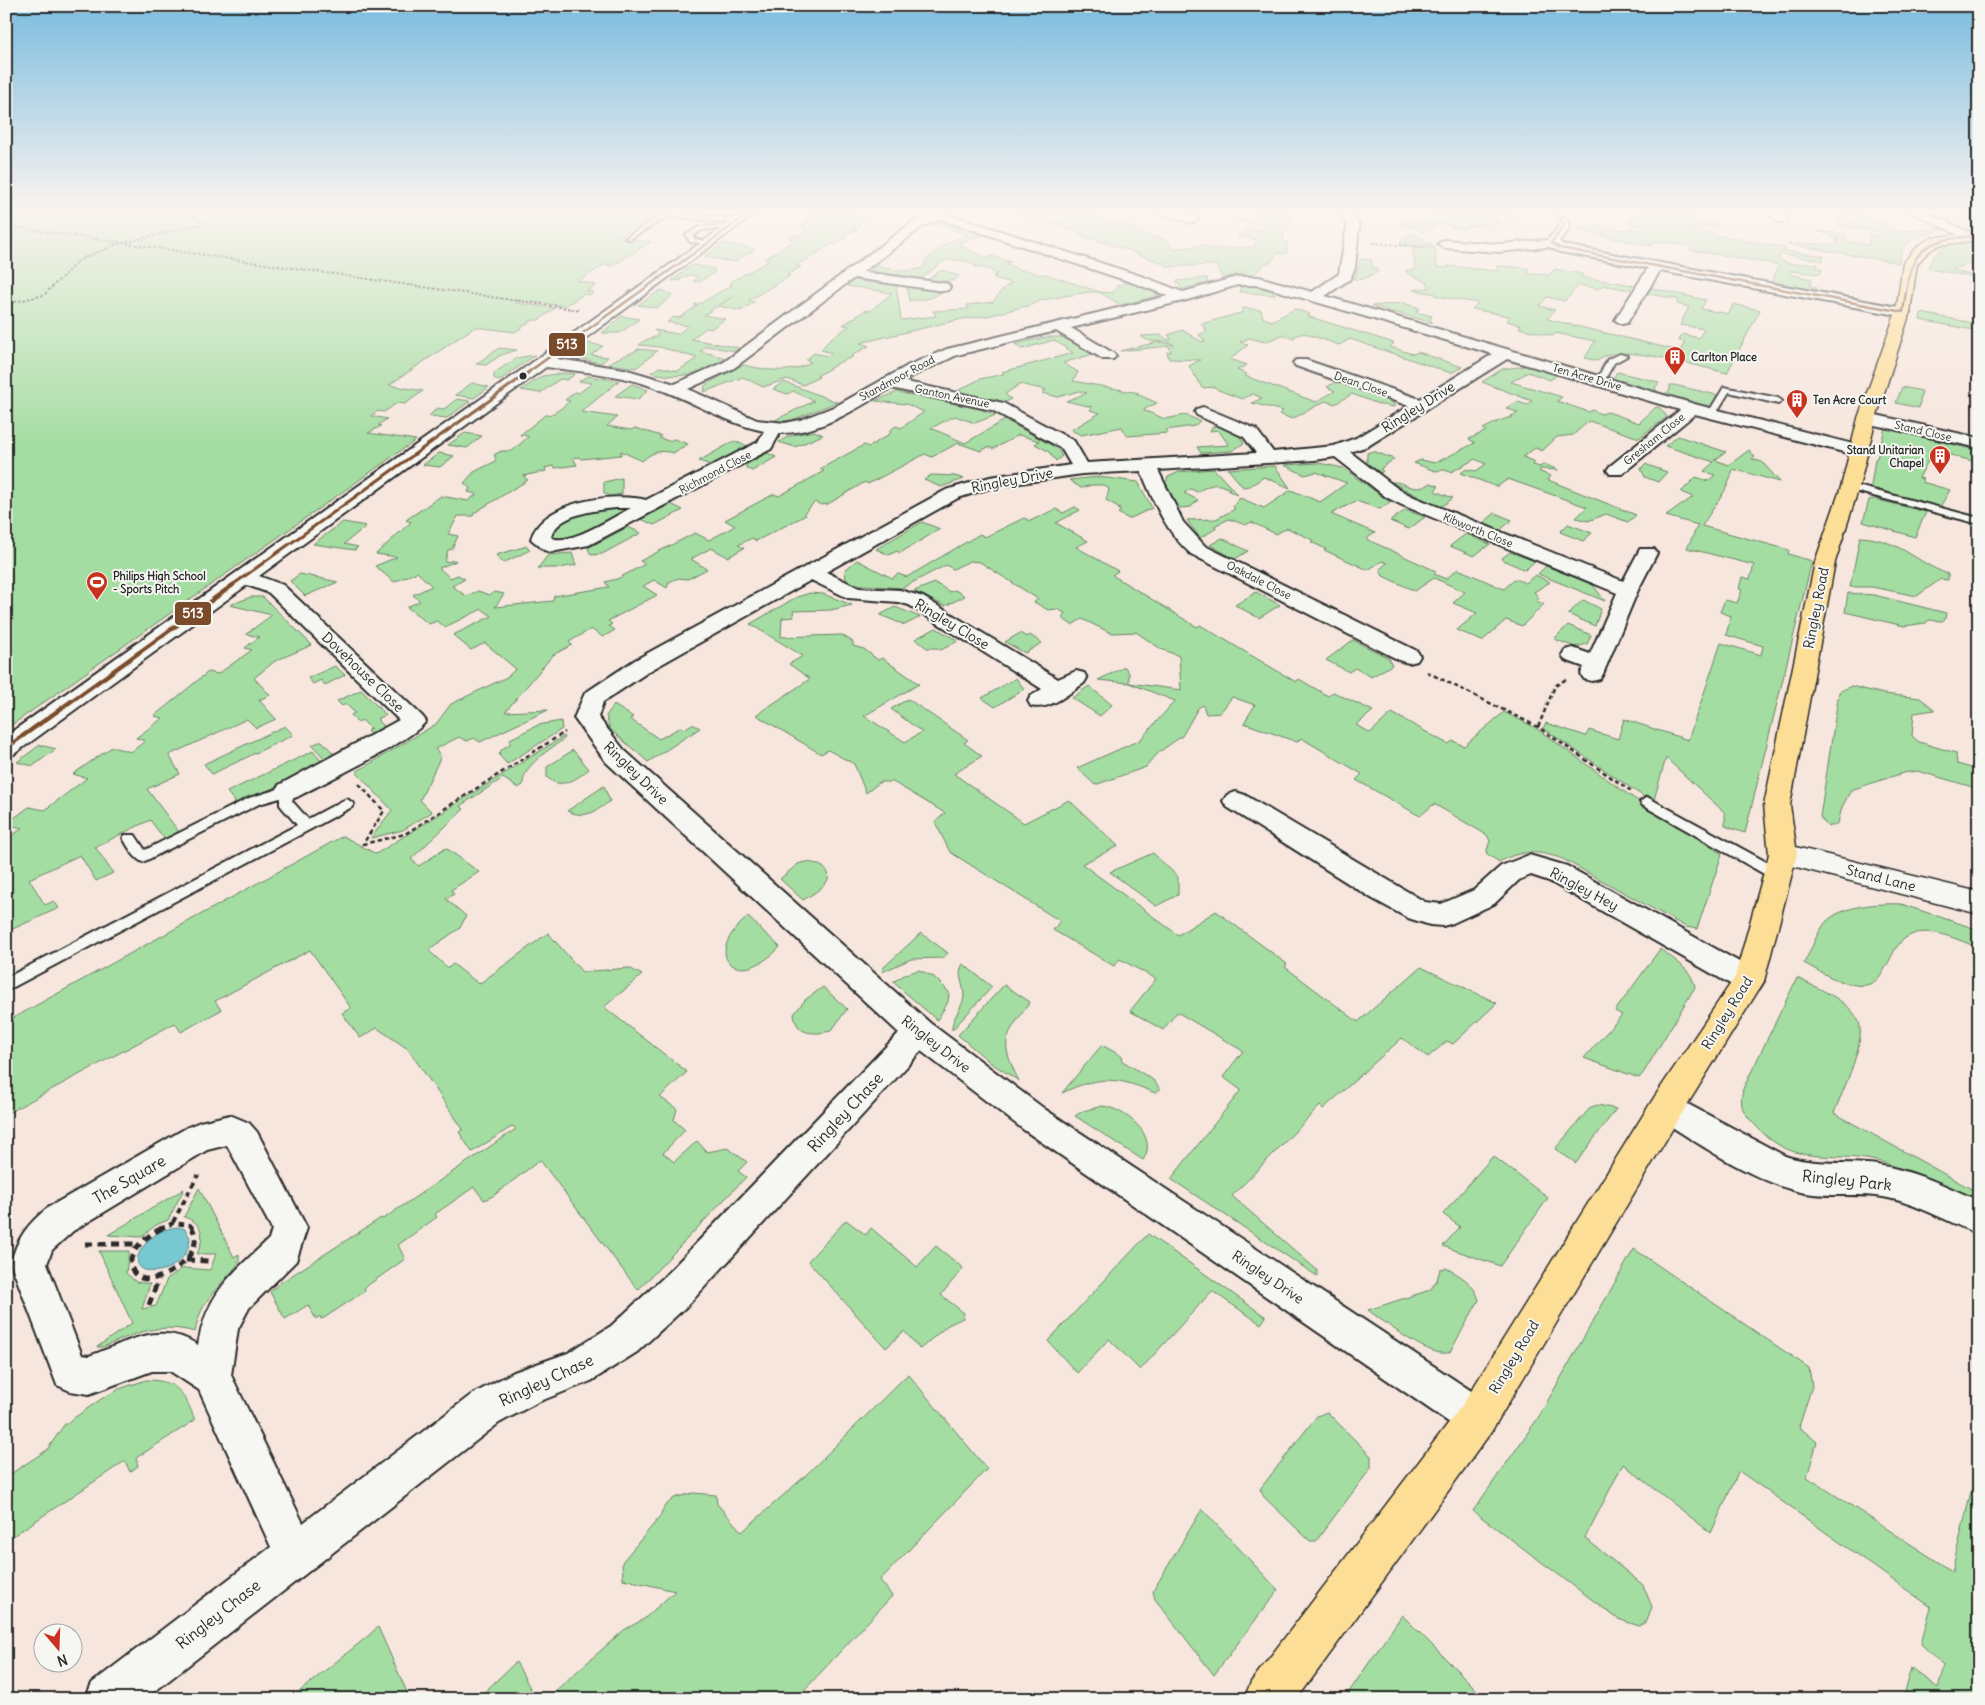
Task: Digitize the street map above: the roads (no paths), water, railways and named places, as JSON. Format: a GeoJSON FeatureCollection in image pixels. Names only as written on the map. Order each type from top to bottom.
{"type":"FeatureCollection","features":[{"type":"Feature","properties":{"kind":"main road","name":"Ringley Road"},"geometry":{"type":"LineString","coordinates":[[1268,1699],[1478,1418],[1667,1106],[1749,981],[1780,865],[1777,805],[1825,562],[1850,487],[1867,418],[1903,312],[1906,290]]}},
{"type":"Feature","properties":{"kind":"street"},"geometry":{"type":"LineString","coordinates":[[6,748],[644,290]]}},
{"type":"Feature","properties":{"kind":"street"},"geometry":{"type":"LineString","coordinates":[[676,389],[728,365],[831,290]]}},
{"type":"Feature","properties":{"kind":"street"},"geometry":{"type":"LineString","coordinates":[[1163,290],[1182,297]]}},
{"type":"Feature","properties":{"kind":"street","name":"Standmoor Road"},"geometry":{"type":"LineString","coordinates":[[544,362],[632,375],[676,389],[725,414],[773,429],[803,425],[828,416],[939,356],[1208,290]]}},
{"type":"Feature","properties":{"kind":"street","name":"Standmoor Road"},"geometry":{"type":"LineString","coordinates":[[1292,290],[1316,296]]}},
{"type":"Feature","properties":{"kind":"street"},"geometry":{"type":"LineString","coordinates":[[1316,296],[1325,290]]}},
{"type":"Feature","properties":{"kind":"street"},"geometry":{"type":"LineString","coordinates":[[1622,320],[1641,290]]}},
{"type":"Feature","properties":{"kind":"street"},"geometry":{"type":"LineString","coordinates":[[1783,290],[1903,312]]}},
{"type":"Feature","properties":{"kind":"street","name":"Ten Acre Drive"},"geometry":{"type":"LineString","coordinates":[[1316,296],[1692,408],[1859,451]]}},
{"type":"Feature","properties":{"kind":"street"},"geometry":{"type":"LineString","coordinates":[[1059,327],[1108,356]]}},
{"type":"Feature","properties":{"kind":"street","name":"Ringley Drive"},"geometry":{"type":"LineString","coordinates":[[1478,1418],[1035,1120],[919,1032],[615,756],[586,718],[593,698],[618,680],[952,494],[968,488],[1017,477],[1082,469],[1268,458],[1338,451],[1362,442],[1506,353]]}},
{"type":"Feature","properties":{"kind":"street","name":"Dean Close"},"geometry":{"type":"LineString","coordinates":[[1301,363],[1422,405]]}},
{"type":"Feature","properties":{"kind":"street","name":"Ganton Avenue"},"geometry":{"type":"LineString","coordinates":[[889,383],[997,406],[1068,445],[1082,469]]}},
{"type":"Feature","properties":{"kind":"street","name":"Gresham Close"},"geometry":{"type":"LineString","coordinates":[[1616,470],[1692,408]]}},
{"type":"Feature","properties":{"kind":"street","name":"Stand Close"},"geometry":{"type":"LineString","coordinates":[[1867,418],[1979,443]]}},
{"type":"Feature","properties":{"kind":"street"},"geometry":{"type":"LineString","coordinates":[[1209,419],[1250,432],[1268,458]]}},
{"type":"Feature","properties":{"kind":"street","name":"Richmond Close"},"geometry":{"type":"LineString","coordinates":[[647,508],[625,502],[589,506],[553,521],[542,534],[541,539],[551,546],[576,544],[647,508],[765,445],[773,429]]}},
{"type":"Feature","properties":{"kind":"street","name":"Kibworth Close"},"geometry":{"type":"LineString","coordinates":[[1338,451],[1392,493],[1408,501],[1628,590]]}},
{"type":"Feature","properties":{"kind":"street","name":"Oakdale Close"},"geometry":{"type":"LineString","coordinates":[[1147,465],[1174,523],[1185,539],[1198,550],[1409,656]]}},
{"type":"Feature","properties":{"kind":"street"},"geometry":{"type":"LineString","coordinates":[[1574,655],[1594,669],[1628,590],[1647,553]]}},
{"type":"Feature","properties":{"kind":"street","name":"Ringley Close"},"geometry":{"type":"LineString","coordinates":[[810,572],[855,594],[900,596],[916,601],[1058,689]]}},
{"type":"Feature","properties":{"kind":"street","name":"Dovehouse Close"},"geometry":{"type":"LineString","coordinates":[[244,578],[264,583],[276,589],[414,721],[388,738],[288,791]]}},
{"type":"Feature","properties":{"kind":"street","name":"Ringley Hey"},"geometry":{"type":"LineString","coordinates":[[1236,801],[1383,892],[1418,911],[1443,915],[1457,910],[1484,897],[1510,873],[1529,865],[1540,867],[1558,873],[1749,981]]}},
{"type":"Feature","properties":{"kind":"street","name":"Stand Lane"},"geometry":{"type":"LineString","coordinates":[[1780,865],[1979,903]]}},
{"type":"Feature","properties":{"kind":"street","name":"Ringley Chase"},"geometry":{"type":"LineString","coordinates":[[108,1699],[485,1409],[528,1386],[578,1368],[624,1339],[676,1291],[919,1032]]}},
{"type":"Feature","properties":{"kind":"street","name":"Ringley Park"},"geometry":{"type":"LineString","coordinates":[[1667,1106],[1759,1159],[1793,1174],[1822,1180],[1838,1178],[1886,1182],[1918,1191],[1979,1218]]}},
{"type":"Feature","properties":{"kind":"street","name":"The Square"},"geometry":{"type":"LineString","coordinates":[[230,1130],[237,1133],[246,1143],[290,1228],[284,1249],[236,1295],[220,1326],[212,1377],[175,1352],[152,1352],[90,1375],[70,1372],[29,1264],[30,1252],[34,1243],[44,1232],[61,1219],[200,1137],[230,1130]]}},
{"type":"Feature","properties":{"kind":"street"},"geometry":{"type":"LineString","coordinates":[[212,1377],[296,1554]]}},
{"type":"Feature","properties":{"kind":"lane"},"geometry":{"type":"LineString","coordinates":[[1600,381],[1611,361],[1623,356]]}},
{"type":"Feature","properties":{"kind":"lane"},"geometry":{"type":"LineString","coordinates":[[1712,413],[1727,389],[1778,401]]}},
{"type":"Feature","properties":{"kind":"lane"},"geometry":{"type":"LineString","coordinates":[[1850,487],[1979,520]]}},
{"type":"Feature","properties":{"kind":"lane"},"geometry":{"type":"LineString","coordinates":[[1945,512],[1979,514]]}},
{"type":"Feature","properties":{"kind":"lane"},"geometry":{"type":"LineString","coordinates":[[288,791],[285,802],[306,826]]}},
{"type":"Feature","properties":{"kind":"lane"},"geometry":{"type":"LineString","coordinates":[[130,838],[142,857],[254,801],[288,791]]}},
{"type":"Feature","properties":{"kind":"lane"},"geometry":{"type":"LineString","coordinates":[[1648,802],[1780,865]]}},
{"type":"Feature","properties":{"kind":"lane"},"geometry":{"type":"LineString","coordinates":[[6,984],[348,804]]}},
{"type":"Feature","properties":{"kind":"water"},"geometry":{"type":"Polygon","coordinates":[[[178,1227],[185,1229],[190,1238],[186,1253],[177,1263],[166,1269],[154,1272],[144,1270],[138,1264],[138,1255],[147,1242],[169,1228],[178,1227]]]}},
{"type":"Feature","properties":{"kind":"place","name":"Carlton Place"},"geometry":{"type":"Point","coordinates":[1675,376]}},
{"type":"Feature","properties":{"kind":"place","name":"Ten Acre Court"},"geometry":{"type":"Point","coordinates":[1797,419]}},
{"type":"Feature","properties":{"kind":"place","name":"Stand Unitarian Chapel"},"geometry":{"type":"Point","coordinates":[1940,475]}},
{"type":"Feature","properties":{"kind":"place","name":"Philips High School - Sports Pitch"},"geometry":{"type":"Point","coordinates":[97,601]}}]}
